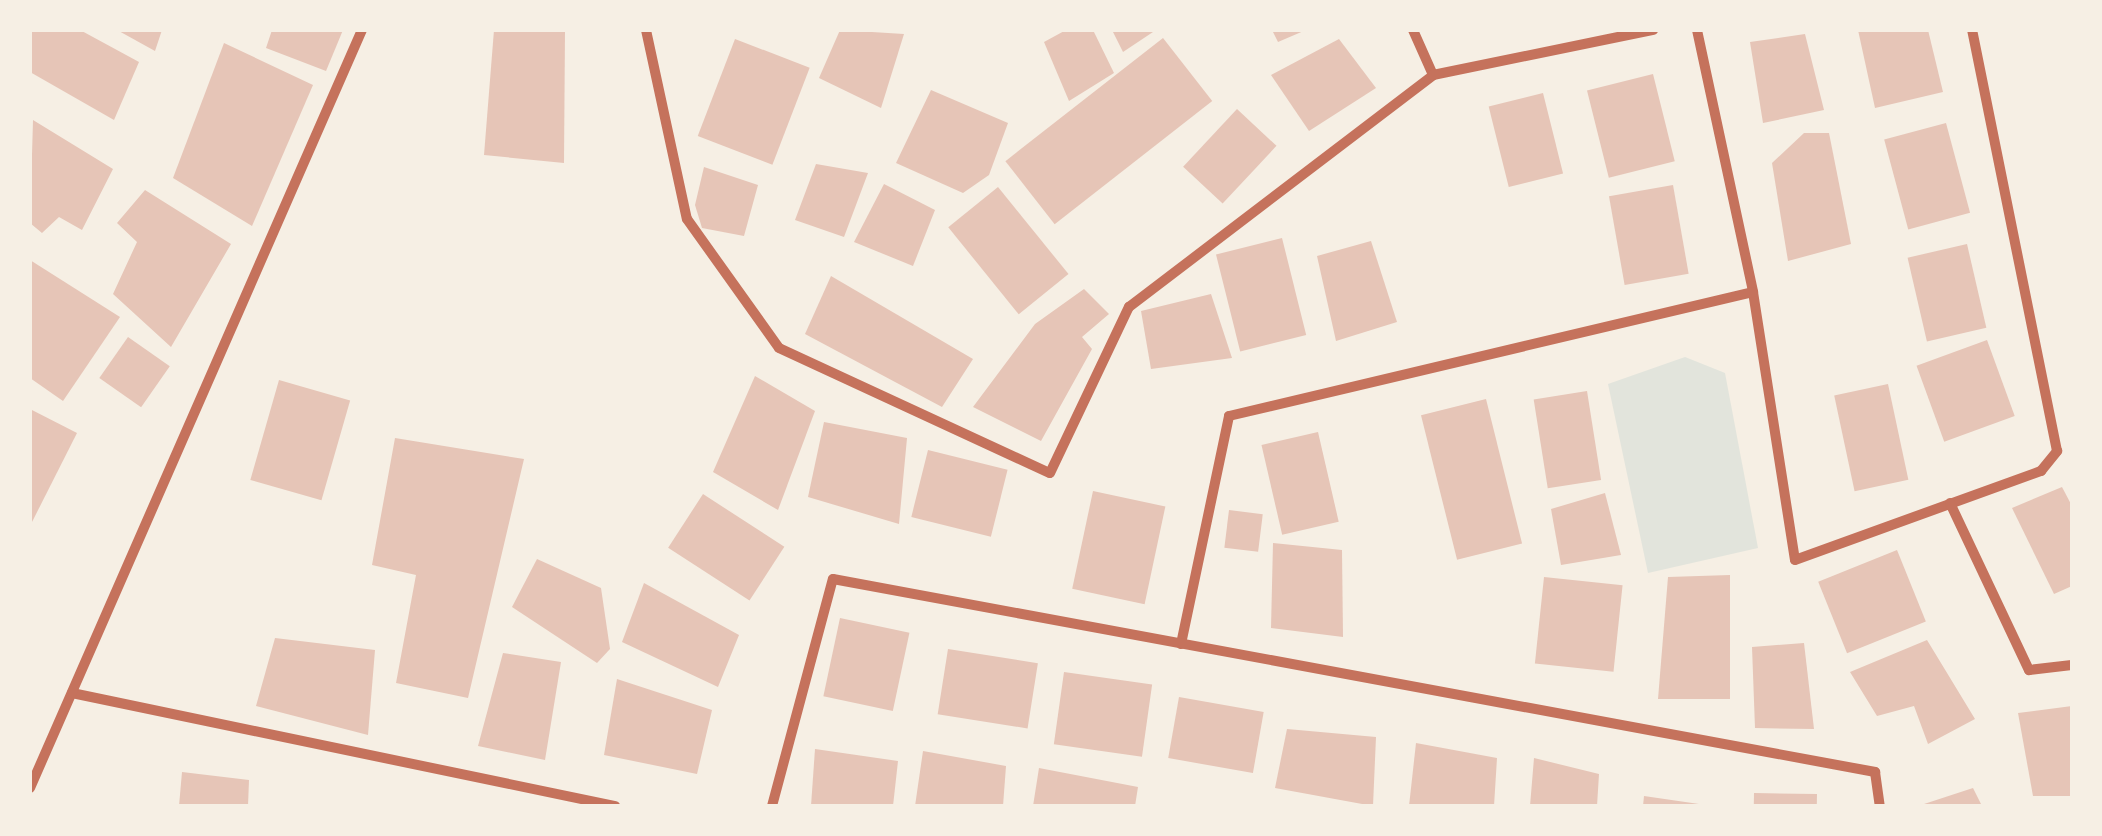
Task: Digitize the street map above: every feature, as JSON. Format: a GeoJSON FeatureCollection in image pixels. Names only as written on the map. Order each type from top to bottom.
{"type":"FeatureCollection","features":[{"type":"Feature","properties":{"kind":"street"},"geometry":{"type":"LineString","coordinates":[[30,788],[362,30]]}},
{"type":"Feature","properties":{"kind":"street"},"geometry":{"type":"LineString","coordinates":[[646,30],[686,219],[779,348],[1050,472],[1128,307],[1433,75],[1654,30]]}},
{"type":"Feature","properties":{"kind":"street"},"geometry":{"type":"LineString","coordinates":[[1413,30],[1433,75]]}},
{"type":"Feature","properties":{"kind":"street"},"geometry":{"type":"LineString","coordinates":[[1697,30],[1753,292],[1794,560],[2041,470],[2056,451],[1972,30]]}},
{"type":"Feature","properties":{"kind":"street"},"geometry":{"type":"LineString","coordinates":[[1181,644],[1229,416],[1753,292]]}},
{"type":"Feature","properties":{"kind":"street"},"geometry":{"type":"LineString","coordinates":[[1950,503],[2029,670],[2072,666]]}},
{"type":"Feature","properties":{"kind":"street"},"geometry":{"type":"LineString","coordinates":[[772,806],[833,580],[1875,772],[1880,806]]}},
{"type":"Feature","properties":{"kind":"street"},"geometry":{"type":"LineString","coordinates":[[72,693],[562,801],[615,806]]}},
{"type":"Feature","properties":{"kind":"shaded area"},"geometry":{"type":"Polygon","coordinates":[[[1685,357],[1725,373],[1758,548],[1648,573],[1608,384],[1685,357]]]}},
{"type":"Feature","properties":{"kind":"building"},"geometry":{"type":"Polygon","coordinates":[[[30,30],[80,30],[139,62],[114,120],[30,72],[30,30]]]}},
{"type":"Feature","properties":{"kind":"building"},"geometry":{"type":"Polygon","coordinates":[[[117,30],[162,30],[155,51],[117,30]]]}},
{"type":"Feature","properties":{"kind":"building"},"geometry":{"type":"Polygon","coordinates":[[[272,30],[343,30],[326,71],[266,48],[272,30]]]}},
{"type":"Feature","properties":{"kind":"building"},"geometry":{"type":"Polygon","coordinates":[[[494,30],[565,30],[564,163],[484,155],[494,30]]]}},
{"type":"Feature","properties":{"kind":"building"},"geometry":{"type":"Polygon","coordinates":[[[840,30],[904,34],[881,108],[819,78],[840,30]]]}},
{"type":"Feature","properties":{"kind":"building"},"geometry":{"type":"Polygon","coordinates":[[[1066,30],[1093,30],[1114,73],[1069,101],[1044,42],[1066,30]]]}},
{"type":"Feature","properties":{"kind":"building"},"geometry":{"type":"Polygon","coordinates":[[[1112,30],[1156,30],[1123,52],[1112,30]]]}},
{"type":"Feature","properties":{"kind":"building"},"geometry":{"type":"Polygon","coordinates":[[[1272,30],[1306,30],[1278,42],[1272,30]]]}},
{"type":"Feature","properties":{"kind":"building"},"geometry":{"type":"Polygon","coordinates":[[[1858,30],[1928,30],[1943,92],[1875,108],[1858,30]]]}},
{"type":"Feature","properties":{"kind":"building"},"geometry":{"type":"Polygon","coordinates":[[[1805,34],[1824,110],[1763,123],[1750,42],[1805,34]]]}},
{"type":"Feature","properties":{"kind":"building"},"geometry":{"type":"Polygon","coordinates":[[[1163,38],[1212,101],[1055,224],[1005,161],[1163,38]]]}},
{"type":"Feature","properties":{"kind":"building"},"geometry":{"type":"Polygon","coordinates":[[[735,39],[810,68],[772,165],[698,136],[735,39]]]}},
{"type":"Feature","properties":{"kind":"building"},"geometry":{"type":"Polygon","coordinates":[[[1339,39],[1376,88],[1309,131],[1271,75],[1339,39]]]}},
{"type":"Feature","properties":{"kind":"building"},"geometry":{"type":"Polygon","coordinates":[[[224,43],[313,85],[252,226],[173,178],[224,43]]]}},
{"type":"Feature","properties":{"kind":"building"},"geometry":{"type":"Polygon","coordinates":[[[1653,74],[1675,161],[1609,178],[1587,90],[1653,74]]]}},
{"type":"Feature","properties":{"kind":"building"},"geometry":{"type":"Polygon","coordinates":[[[931,90],[1008,123],[989,175],[963,193],[896,163],[931,90]]]}},
{"type":"Feature","properties":{"kind":"building"},"geometry":{"type":"Polygon","coordinates":[[[1543,93],[1563,174],[1509,187],[1489,107],[1543,93]]]}},
{"type":"Feature","properties":{"kind":"building"},"geometry":{"type":"Polygon","coordinates":[[[1237,109],[1276,146],[1223,204],[1183,167],[1237,109]]]}},
{"type":"Feature","properties":{"kind":"building"},"geometry":{"type":"Polygon","coordinates":[[[33,120],[113,169],[82,230],[59,217],[42,233],[30,223],[33,120]]]}},
{"type":"Feature","properties":{"kind":"building"},"geometry":{"type":"Polygon","coordinates":[[[1946,123],[1970,213],[1908,229],[1884,140],[1946,123]]]}},
{"type":"Feature","properties":{"kind":"building"},"geometry":{"type":"Polygon","coordinates":[[[1804,133],[1829,133],[1851,244],[1788,261],[1772,163],[1804,133]]]}},
{"type":"Feature","properties":{"kind":"building"},"geometry":{"type":"Polygon","coordinates":[[[816,164],[868,173],[844,237],[795,220],[816,164]]]}},
{"type":"Feature","properties":{"kind":"building"},"geometry":{"type":"Polygon","coordinates":[[[704,167],[758,185],[744,236],[702,228],[695,205],[704,167]]]}},
{"type":"Feature","properties":{"kind":"building"},"geometry":{"type":"Polygon","coordinates":[[[884,184],[935,210],[913,266],[854,242],[884,184]]]}},
{"type":"Feature","properties":{"kind":"building"},"geometry":{"type":"Polygon","coordinates":[[[1673,185],[1689,274],[1625,285],[1609,196],[1673,185]]]}},
{"type":"Feature","properties":{"kind":"building"},"geometry":{"type":"Polygon","coordinates":[[[998,187],[1068,274],[1019,314],[948,227],[998,187]]]}},
{"type":"Feature","properties":{"kind":"building"},"geometry":{"type":"Polygon","coordinates":[[[145,190],[231,244],[171,347],[113,294],[137,242],[117,223],[145,190]]]}},
{"type":"Feature","properties":{"kind":"building"},"geometry":{"type":"Polygon","coordinates":[[[1282,238],[1306,335],[1240,351],[1216,254],[1282,238]]]}},
{"type":"Feature","properties":{"kind":"building"},"geometry":{"type":"Polygon","coordinates":[[[1371,241],[1397,322],[1336,341],[1317,256],[1371,241]]]}},
{"type":"Feature","properties":{"kind":"building"},"geometry":{"type":"Polygon","coordinates":[[[1967,244],[1986,328],[1927,342],[1908,258],[1967,244]]]}},
{"type":"Feature","properties":{"kind":"building"},"geometry":{"type":"Polygon","coordinates":[[[30,260],[120,317],[63,401],[30,378],[30,260]]]}},
{"type":"Feature","properties":{"kind":"building"},"geometry":{"type":"Polygon","coordinates":[[[831,276],[973,359],[942,407],[805,334],[831,276]]]}},
{"type":"Feature","properties":{"kind":"building"},"geometry":{"type":"Polygon","coordinates":[[[1084,289],[1109,314],[1082,337],[1092,349],[1041,441],[973,407],[1035,324],[1084,289]]]}},
{"type":"Feature","properties":{"kind":"building"},"geometry":{"type":"Polygon","coordinates":[[[1211,294],[1232,358],[1151,369],[1141,311],[1211,294]]]}},
{"type":"Feature","properties":{"kind":"building"},"geometry":{"type":"Polygon","coordinates":[[[128,337],[170,366],[141,407],[99,378],[128,337]]]}},
{"type":"Feature","properties":{"kind":"building"},"geometry":{"type":"Polygon","coordinates":[[[1987,340],[2015,416],[1944,442],[1917,366],[1987,340]]]}},
{"type":"Feature","properties":{"kind":"building"},"geometry":{"type":"Polygon","coordinates":[[[755,376],[815,411],[778,510],[713,472],[755,376]]]}},
{"type":"Feature","properties":{"kind":"building"},"geometry":{"type":"Polygon","coordinates":[[[279,380],[350,400],[321,500],[250,480],[279,380]]]}},
{"type":"Feature","properties":{"kind":"building"},"geometry":{"type":"Polygon","coordinates":[[[1888,384],[1908,480],[1855,491],[1834,395],[1888,384]]]}},
{"type":"Feature","properties":{"kind":"building"},"geometry":{"type":"Polygon","coordinates":[[[1587,391],[1601,480],[1548,488],[1534,399],[1587,391]]]}},
{"type":"Feature","properties":{"kind":"building"},"geometry":{"type":"Polygon","coordinates":[[[1486,399],[1522,544],[1457,560],[1421,415],[1486,399]]]}},
{"type":"Feature","properties":{"kind":"building"},"geometry":{"type":"Polygon","coordinates":[[[30,409],[77,433],[30,526],[30,409]]]}},
{"type":"Feature","properties":{"kind":"building"},"geometry":{"type":"Polygon","coordinates":[[[824,422],[907,438],[899,524],[808,497],[824,422]]]}},
{"type":"Feature","properties":{"kind":"building"},"geometry":{"type":"Polygon","coordinates":[[[1318,432],[1339,522],[1282,535],[1261,445],[1318,432]]]}},
{"type":"Feature","properties":{"kind":"building"},"geometry":{"type":"Polygon","coordinates":[[[395,438],[524,459],[468,698],[396,683],[416,575],[372,565],[395,438]]]}},
{"type":"Feature","properties":{"kind":"building"},"geometry":{"type":"Polygon","coordinates":[[[928,450],[1008,470],[991,537],[911,517],[928,450]]]}},
{"type":"Feature","properties":{"kind":"building"},"geometry":{"type":"Polygon","coordinates":[[[2062,487],[2072,506],[2072,586],[2054,594],[2012,508],[2062,487]]]}},
{"type":"Feature","properties":{"kind":"building"},"geometry":{"type":"Polygon","coordinates":[[[1093,491],[1165,506],[1145,604],[1072,589],[1093,491]]]}},
{"type":"Feature","properties":{"kind":"building"},"geometry":{"type":"Polygon","coordinates":[[[1605,493],[1621,555],[1561,565],[1551,509],[1605,493]]]}},
{"type":"Feature","properties":{"kind":"building"},"geometry":{"type":"Polygon","coordinates":[[[703,494],[784,547],[749,601],[668,548],[703,494]]]}},
{"type":"Feature","properties":{"kind":"building"},"geometry":{"type":"Polygon","coordinates":[[[1229,510],[1263,514],[1258,552],[1224,548],[1229,510]]]}},
{"type":"Feature","properties":{"kind":"building"},"geometry":{"type":"Polygon","coordinates":[[[1273,543],[1342,550],[1343,637],[1271,628],[1273,543]]]}},
{"type":"Feature","properties":{"kind":"building"},"geometry":{"type":"Polygon","coordinates":[[[1897,550],[1926,621],[1847,653],[1818,582],[1897,550]]]}},
{"type":"Feature","properties":{"kind":"building"},"geometry":{"type":"Polygon","coordinates":[[[537,559],[601,588],[610,649],[597,663],[512,607],[537,559]]]}},
{"type":"Feature","properties":{"kind":"building"},"geometry":{"type":"Polygon","coordinates":[[[1730,575],[1730,699],[1658,699],[1668,577],[1730,575]]]}},
{"type":"Feature","properties":{"kind":"building"},"geometry":{"type":"Polygon","coordinates":[[[1544,577],[1623,585],[1613,672],[1535,664],[1544,577]]]}},
{"type":"Feature","properties":{"kind":"building"},"geometry":{"type":"Polygon","coordinates":[[[644,583],[739,635],[718,687],[622,642],[644,583]]]}},
{"type":"Feature","properties":{"kind":"building"},"geometry":{"type":"Polygon","coordinates":[[[840,618],[909,633],[893,711],[823,696],[840,618]]]}},
{"type":"Feature","properties":{"kind":"building"},"geometry":{"type":"Polygon","coordinates":[[[275,638],[375,650],[368,735],[256,706],[275,638]]]}},
{"type":"Feature","properties":{"kind":"building"},"geometry":{"type":"Polygon","coordinates":[[[1927,640],[1975,719],[1928,744],[1914,706],[1877,716],[1850,672],[1927,640]]]}},
{"type":"Feature","properties":{"kind":"building"},"geometry":{"type":"Polygon","coordinates":[[[1804,643],[1814,729],[1755,728],[1752,647],[1804,643]]]}},
{"type":"Feature","properties":{"kind":"building"},"geometry":{"type":"Polygon","coordinates":[[[948,649],[1038,663],[1028,728],[938,714],[948,649]]]}},
{"type":"Feature","properties":{"kind":"building"},"geometry":{"type":"Polygon","coordinates":[[[503,653],[561,662],[545,760],[478,746],[503,653]]]}},
{"type":"Feature","properties":{"kind":"building"},"geometry":{"type":"Polygon","coordinates":[[[1064,672],[1152,684],[1142,757],[1054,744],[1064,672]]]}},
{"type":"Feature","properties":{"kind":"building"},"geometry":{"type":"Polygon","coordinates":[[[617,679],[712,710],[697,774],[604,755],[617,679]]]}},
{"type":"Feature","properties":{"kind":"building"},"geometry":{"type":"Polygon","coordinates":[[[1179,697],[1264,712],[1253,773],[1168,758],[1179,697]]]}},
{"type":"Feature","properties":{"kind":"building"},"geometry":{"type":"Polygon","coordinates":[[[2072,706],[2072,796],[2033,796],[2018,713],[2072,706]]]}},
{"type":"Feature","properties":{"kind":"building"},"geometry":{"type":"Polygon","coordinates":[[[1287,729],[1376,737],[1373,806],[1275,788],[1287,729]]]}},
{"type":"Feature","properties":{"kind":"building"},"geometry":{"type":"Polygon","coordinates":[[[1416,743],[1497,758],[1494,806],[1409,806],[1416,743]]]}},
{"type":"Feature","properties":{"kind":"building"},"geometry":{"type":"Polygon","coordinates":[[[815,749],[898,761],[893,806],[811,806],[815,749]]]}},
{"type":"Feature","properties":{"kind":"building"},"geometry":{"type":"Polygon","coordinates":[[[923,751],[1006,766],[1003,806],[915,806],[923,751]]]}},
{"type":"Feature","properties":{"kind":"building"},"geometry":{"type":"Polygon","coordinates":[[[1534,758],[1599,774],[1597,806],[1530,806],[1534,758]]]}},
{"type":"Feature","properties":{"kind":"building"},"geometry":{"type":"Polygon","coordinates":[[[1039,768],[1138,787],[1135,806],[1033,806],[1039,768]]]}},
{"type":"Feature","properties":{"kind":"building"},"geometry":{"type":"Polygon","coordinates":[[[182,772],[249,780],[248,806],[179,806],[182,772]]]}},
{"type":"Feature","properties":{"kind":"building"},"geometry":{"type":"Polygon","coordinates":[[[1973,788],[1982,806],[1921,806],[1921,805],[1973,788]]]}},
{"type":"Feature","properties":{"kind":"building"},"geometry":{"type":"Polygon","coordinates":[[[1754,793],[1817,794],[1817,806],[1754,806],[1754,793]]]}},
{"type":"Feature","properties":{"kind":"building"},"geometry":{"type":"Polygon","coordinates":[[[1644,796],[1699,804],[1643,806],[1644,796]]]}}]}
